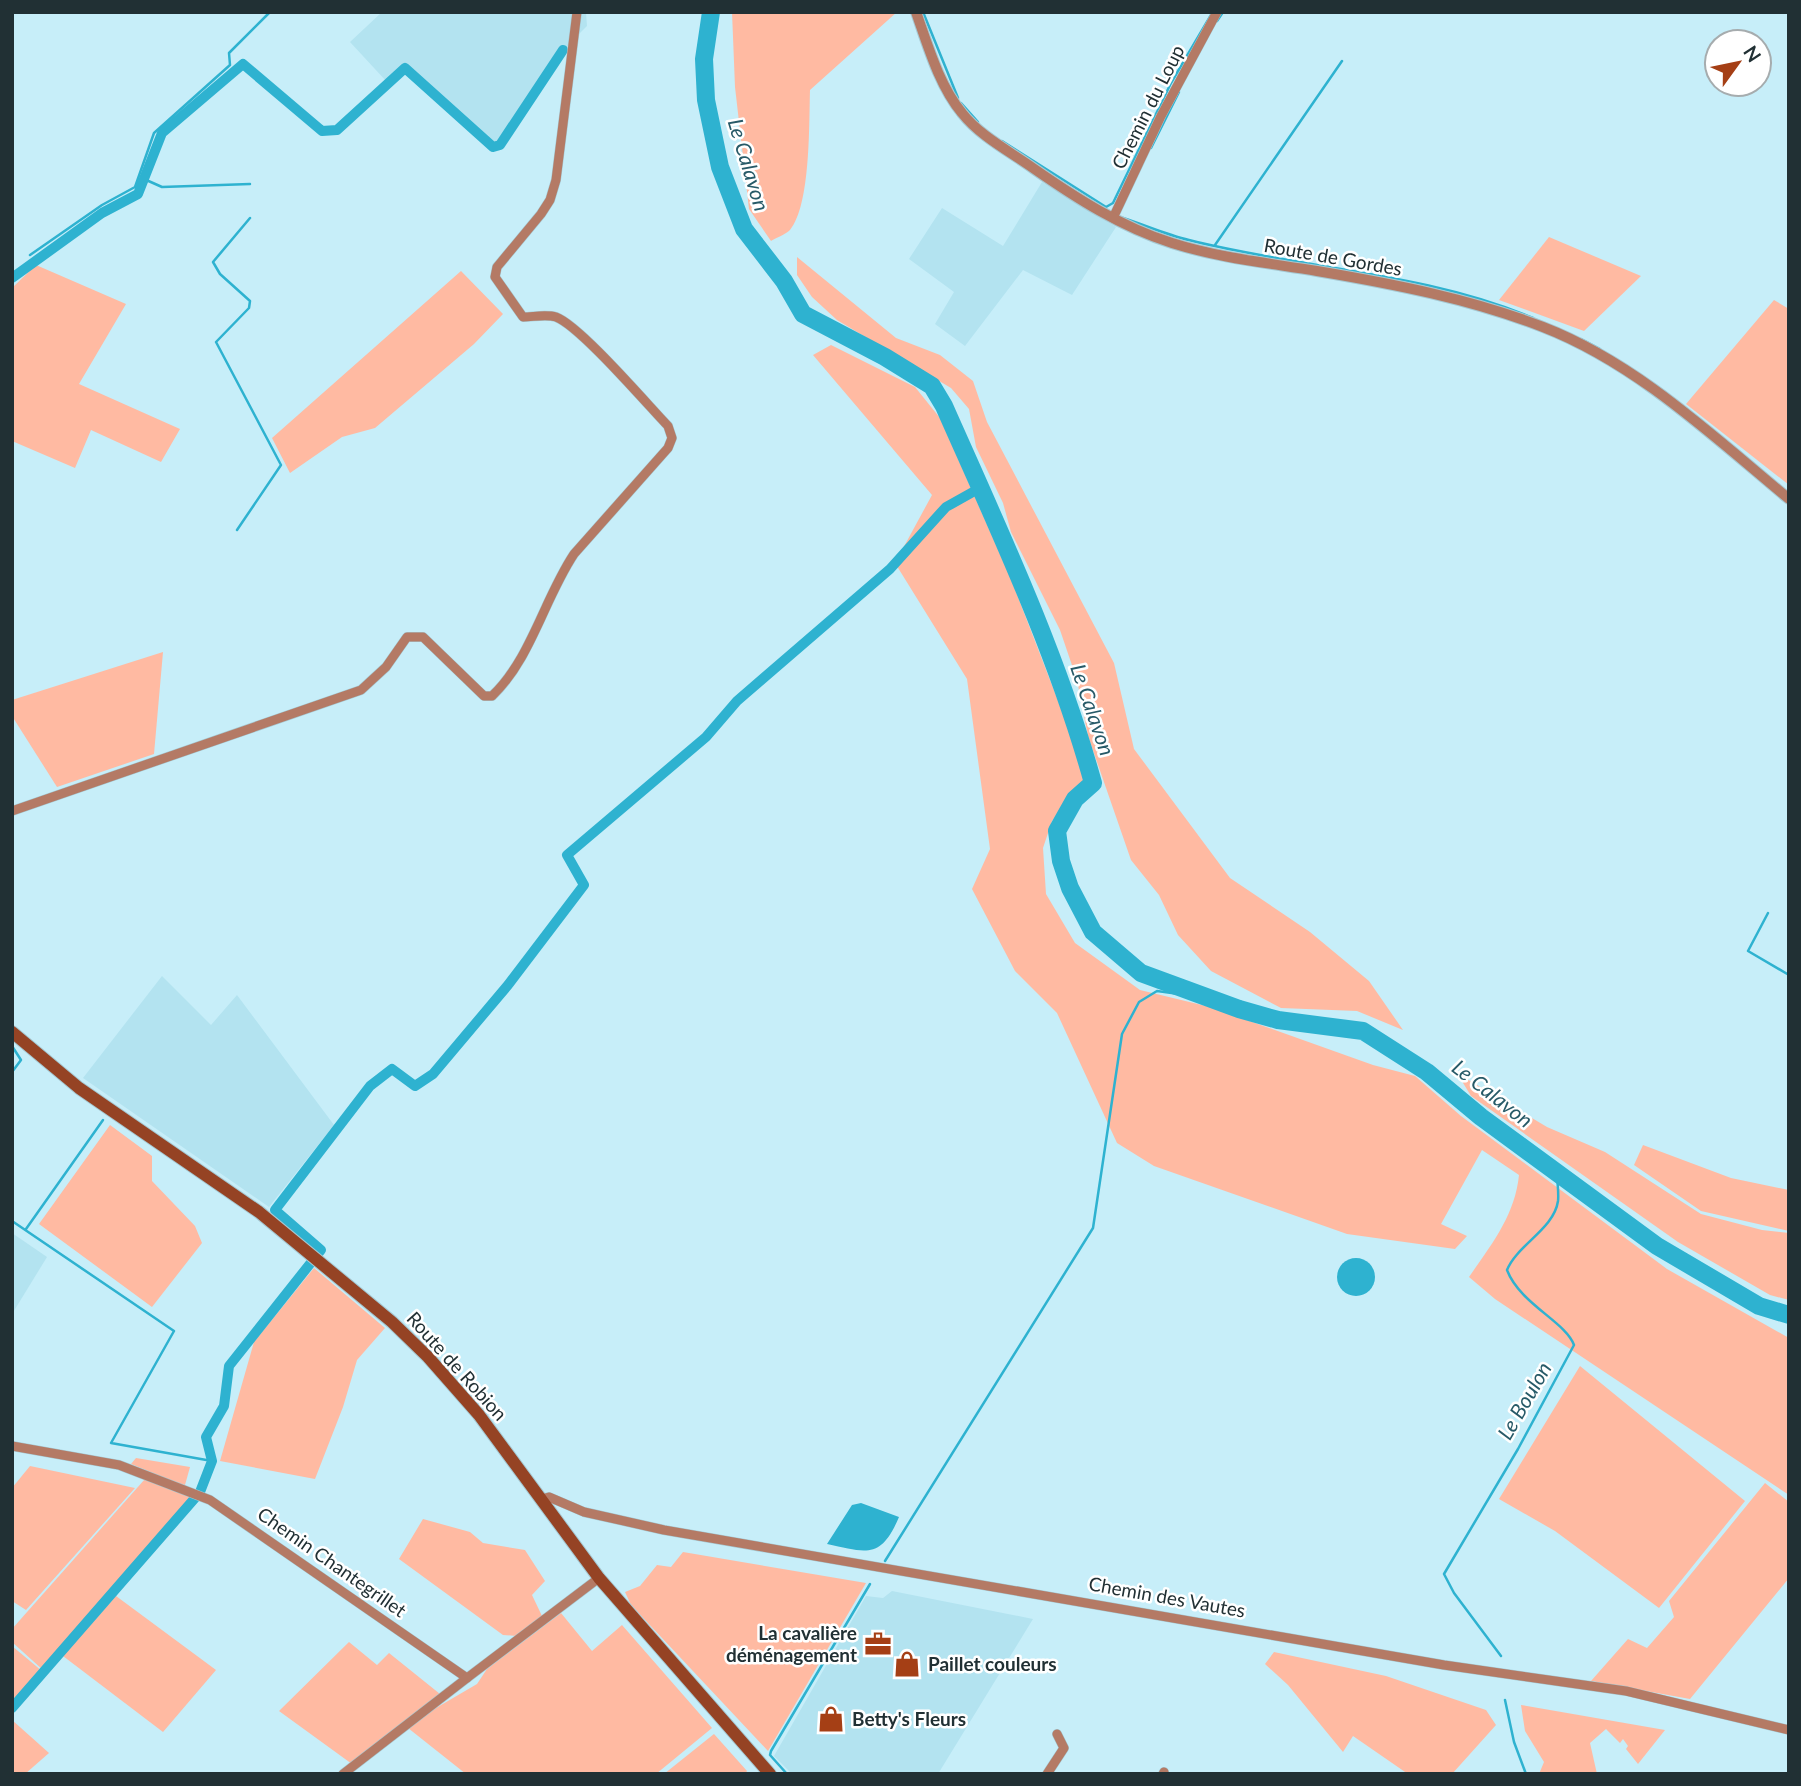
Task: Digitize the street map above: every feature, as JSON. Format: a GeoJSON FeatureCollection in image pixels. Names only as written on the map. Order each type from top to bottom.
{"type":"FeatureCollection","features":[{"type":"Feature","properties":{"kind":"main road","name":"Route de Robion"},"geometry":{"type":"LineString","coordinates":[[12,1032],[79,1088],[259,1212],[392,1322],[455,1387],[599,1578],[770,1774]]}},
{"type":"Feature","properties":{"kind":"street"},"geometry":{"type":"LineString","coordinates":[[12,811],[361,690],[386,667],[407,637],[424,637],[484,696],[492,696],[500,688],[526,647],[561,574],[574,554],[667,448],[672,438],[668,426],[603,357],[564,321],[552,316],[523,317],[495,276],[498,267],[550,200],[556,180],[577,12]]}},
{"type":"Feature","properties":{"kind":"street","name":"Route de Gordes"},"geometry":{"type":"LineString","coordinates":[[916,12],[946,87],[970,122],[1051,180],[1113,218],[1173,243],[1237,258],[1386,283],[1492,309],[1547,328],[1606,357],[1634,376],[1789,499]]}},
{"type":"Feature","properties":{"kind":"street","name":"Chemin du Loup"},"geometry":{"type":"LineString","coordinates":[[1113,218],[1161,116],[1217,12]]}},
{"type":"Feature","properties":{"kind":"street","name":"Chemin Chantegrillet"},"geometry":{"type":"LineString","coordinates":[[12,1446],[119,1465],[210,1500],[467,1678]]}},
{"type":"Feature","properties":{"kind":"street","name":"Chemin des Vautes"},"geometry":{"type":"LineString","coordinates":[[541,1499],[549,1497],[584,1512],[664,1530],[1444,1665],[1626,1691],[1789,1730]]}},
{"type":"Feature","properties":{"kind":"street"},"geometry":{"type":"LineString","coordinates":[[343,1774],[599,1578]]}},
{"type":"Feature","properties":{"kind":"street"},"geometry":{"type":"LineString","coordinates":[[1047,1774],[1063,1748],[1057,1734]]}},
{"type":"Feature","properties":{"kind":"shaded area"},"geometry":{"type":"Polygon","coordinates":[[[382,12],[586,12],[587,26],[569,44],[494,145],[404,65],[387,82],[350,42],[382,12]]]}},
{"type":"Feature","properties":{"kind":"shaded area"},"geometry":{"type":"Polygon","coordinates":[[[732,12],[897,12],[810,90],[808,163],[802,202],[790,230],[771,241],[749,209],[735,87],[732,12]]]}},
{"type":"Feature","properties":{"kind":"shaded area"},"geometry":{"type":"Polygon","coordinates":[[[1042,182],[1116,227],[1072,295],[1023,270],[965,346],[935,324],[954,292],[909,259],[942,208],[1003,246],[1042,182]]]}},
{"type":"Feature","properties":{"kind":"shaded area"},"geometry":{"type":"Polygon","coordinates":[[[1549,237],[1641,276],[1584,331],[1499,300],[1549,237]]]}},
{"type":"Feature","properties":{"kind":"shaded area"},"geometry":{"type":"Polygon","coordinates":[[[797,257],[896,338],[940,355],[973,381],[987,422],[1114,663],[1134,749],[1230,878],[1310,932],[1369,981],[1403,1030],[1357,1011],[1281,1008],[1211,971],[1178,935],[1159,895],[1131,860],[1088,736],[1077,680],[1060,630],[1011,532],[1003,503],[976,447],[969,409],[951,388],[837,320],[812,297],[797,275],[797,257]]]}},
{"type":"Feature","properties":{"kind":"shaded area"},"geometry":{"type":"Polygon","coordinates":[[[36,265],[126,304],[79,384],[180,429],[161,462],[91,430],[75,468],[12,441],[12,288],[36,265]]]}},
{"type":"Feature","properties":{"kind":"shaded area"},"geometry":{"type":"Polygon","coordinates":[[[461,271],[503,314],[474,344],[375,428],[342,437],[290,473],[272,438],[461,271]]]}},
{"type":"Feature","properties":{"kind":"shaded area"},"geometry":{"type":"Polygon","coordinates":[[[1774,300],[1789,309],[1789,485],[1686,404],[1774,300]]]}},
{"type":"Feature","properties":{"kind":"shaded area"},"geometry":{"type":"Polygon","coordinates":[[[831,345],[915,387],[940,418],[1011,579],[1089,781],[1072,794],[1052,821],[1043,848],[1046,894],[1075,943],[1140,990],[1210,1007],[1373,1065],[1415,1076],[1461,1116],[1667,1269],[1789,1338],[1789,1495],[1495,1299],[1469,1277],[1494,1241],[1507,1216],[1517,1190],[1519,1175],[1482,1150],[1441,1224],[1467,1236],[1455,1249],[1347,1234],[1154,1166],[1117,1143],[1057,1013],[1015,971],[972,889],[990,849],[967,679],[895,563],[932,495],[813,355],[831,345]]]}},
{"type":"Feature","properties":{"kind":"shaded area"},"geometry":{"type":"Polygon","coordinates":[[[163,652],[154,754],[57,787],[12,716],[12,700],[163,652]]]}},
{"type":"Feature","properties":{"kind":"shaded area"},"geometry":{"type":"Polygon","coordinates":[[[162,976],[211,1025],[237,995],[334,1125],[269,1207],[83,1078],[162,976]]]}},
{"type":"Feature","properties":{"kind":"shaded area"},"geometry":{"type":"Polygon","coordinates":[[[1457,1073],[1547,1127],[1605,1152],[1701,1214],[1762,1230],[1789,1233],[1789,1300],[1770,1295],[1678,1242],[1471,1096],[1457,1073]]]}},
{"type":"Feature","properties":{"kind":"shaded area"},"geometry":{"type":"Polygon","coordinates":[[[110,1125],[152,1156],[152,1181],[195,1226],[202,1243],[152,1307],[39,1224],[110,1125]]]}},
{"type":"Feature","properties":{"kind":"shaded area"},"geometry":{"type":"Polygon","coordinates":[[[1643,1145],[1731,1178],[1789,1190],[1789,1231],[1701,1211],[1634,1165],[1643,1145]]]}},
{"type":"Feature","properties":{"kind":"shaded area"},"geometry":{"type":"Polygon","coordinates":[[[12,1233],[47,1257],[12,1314],[12,1233]]]}},
{"type":"Feature","properties":{"kind":"shaded area"},"geometry":{"type":"Polygon","coordinates":[[[314,1268],[385,1328],[357,1360],[343,1407],[315,1479],[220,1461],[254,1342],[314,1268]]]}},
{"type":"Feature","properties":{"kind":"shaded area"},"geometry":{"type":"Polygon","coordinates":[[[1580,1366],[1745,1501],[1659,1608],[1555,1531],[1499,1499],[1580,1366]]]}},
{"type":"Feature","properties":{"kind":"shaded area"},"geometry":{"type":"Polygon","coordinates":[[[136,1458],[190,1467],[185,1485],[131,1464],[136,1458]]]}},
{"type":"Feature","properties":{"kind":"shaded area"},"geometry":{"type":"Polygon","coordinates":[[[30,1466],[135,1488],[26,1610],[12,1601],[12,1488],[30,1466]]]}},
{"type":"Feature","properties":{"kind":"shaded area"},"geometry":{"type":"Polygon","coordinates":[[[145,1479],[190,1497],[43,1670],[12,1642],[12,1629],[145,1479]]]}},
{"type":"Feature","properties":{"kind":"shaded area"},"geometry":{"type":"Polygon","coordinates":[[[1765,1483],[1789,1502],[1789,1578],[1690,1699],[1591,1681],[1628,1639],[1647,1648],[1674,1617],[1669,1601],[1765,1483]]]}},
{"type":"Feature","properties":{"kind":"shaded area"},"geometry":{"type":"Polygon","coordinates":[[[423,1519],[470,1532],[483,1543],[525,1550],[545,1581],[532,1595],[542,1616],[517,1636],[503,1635],[399,1559],[423,1519]]]}},
{"type":"Feature","properties":{"kind":"shaded area"},"geometry":{"type":"Polygon","coordinates":[[[683,1552],[866,1583],[768,1751],[631,1605],[625,1592],[640,1586],[657,1565],[671,1567],[683,1552]]]}},
{"type":"Feature","properties":{"kind":"shaded area"},"geometry":{"type":"Polygon","coordinates":[[[892,1591],[1033,1619],[938,1774],[792,1774],[774,1756],[866,1596],[883,1598],[892,1591]]]}},
{"type":"Feature","properties":{"kind":"shaded area"},"geometry":{"type":"Polygon","coordinates":[[[116,1596],[216,1670],[163,1732],[63,1656],[116,1596]]]}},
{"type":"Feature","properties":{"kind":"shaded area"},"geometry":{"type":"Polygon","coordinates":[[[561,1613],[592,1651],[622,1625],[712,1728],[656,1774],[466,1774],[408,1728],[477,1684],[487,1669],[561,1613]]]}},
{"type":"Feature","properties":{"kind":"shaded area"},"geometry":{"type":"Polygon","coordinates":[[[349,1642],[377,1665],[389,1653],[440,1694],[352,1764],[279,1711],[349,1642]]]}},
{"type":"Feature","properties":{"kind":"shaded area"},"geometry":{"type":"Polygon","coordinates":[[[12,1646],[42,1671],[12,1702],[12,1646]]]}},
{"type":"Feature","properties":{"kind":"shaded area"},"geometry":{"type":"Polygon","coordinates":[[[1274,1652],[1386,1676],[1486,1710],[1496,1725],[1452,1774],[1408,1774],[1353,1736],[1343,1752],[1288,1685],[1265,1664],[1274,1652]]]}},
{"type":"Feature","properties":{"kind":"shaded area"},"geometry":{"type":"Polygon","coordinates":[[[1521,1705],[1665,1730],[1638,1764],[1626,1749],[1628,1746],[1623,1739],[1620,1743],[1606,1729],[1590,1743],[1597,1774],[1539,1774],[1544,1762],[1525,1731],[1521,1705]]]}},
{"type":"Feature","properties":{"kind":"shaded area"},"geometry":{"type":"Polygon","coordinates":[[[12,1720],[49,1753],[25,1774],[12,1774],[12,1720]]]}},
{"type":"Feature","properties":{"kind":"shaded area"},"geometry":{"type":"Polygon","coordinates":[[[714,1734],[747,1771],[745,1774],[664,1774],[714,1734]]]}},
{"type":"Feature","properties":{"kind":"water"},"geometry":{"type":"Polygon","coordinates":[[[1356,1258],[1370,1263],[1375,1277],[1370,1291],[1356,1296],[1342,1291],[1337,1277],[1342,1263],[1356,1258]]]}},
{"type":"Feature","properties":{"kind":"water"},"geometry":{"type":"Polygon","coordinates":[[[861,1503],[899,1517],[886,1540],[872,1550],[827,1544],[852,1505],[861,1503]]]}},
{"type":"Feature","properties":{"kind":"waterway"},"geometry":{"type":"LineString","coordinates":[[30,255],[102,205],[135,187],[154,133],[230,65],[229,53],[270,12]]}},
{"type":"Feature","properties":{"kind":"waterway","name":"Le Calavon"},"geometry":{"type":"LineString","coordinates":[[711,12],[704,59],[706,100],[720,167],[744,229],[784,281],[803,314],[885,357],[932,386],[944,406],[1025,592],[1062,686],[1093,783],[1075,799],[1057,831],[1061,861],[1070,888],[1093,932],[1141,973],[1239,1009],[1278,1020],[1363,1031],[1427,1072],[1481,1117],[1657,1246],[1759,1306],[1789,1315]]}},
{"type":"Feature","properties":{"kind":"waterway"},"geometry":{"type":"LineString","coordinates":[[923,12],[958,98]]}},
{"type":"Feature","properties":{"kind":"waterway"},"geometry":{"type":"LineString","coordinates":[[1217,21],[1223,12]]}},
{"type":"Feature","properties":{"kind":"waterway"},"geometry":{"type":"LineString","coordinates":[[1002,141],[1106,207],[1113,203],[1171,83],[1211,15]]}},
{"type":"Feature","properties":{"kind":"waterway"},"geometry":{"type":"LineString","coordinates":[[12,278],[102,213],[138,194],[162,133],[243,64],[322,131],[337,130],[405,68],[493,147],[500,145],[563,50]]}},
{"type":"Feature","properties":{"kind":"waterway"},"geometry":{"type":"LineString","coordinates":[[1215,245],[1342,61]]}},
{"type":"Feature","properties":{"kind":"waterway"},"geometry":{"type":"LineString","coordinates":[[1151,148],[1179,92]]}},
{"type":"Feature","properties":{"kind":"waterway"},"geometry":{"type":"LineString","coordinates":[[961,103],[978,122]]}},
{"type":"Feature","properties":{"kind":"waterway"},"geometry":{"type":"LineString","coordinates":[[144,179],[162,187],[250,184]]}},
{"type":"Feature","properties":{"kind":"waterway"},"geometry":{"type":"LineString","coordinates":[[237,530],[281,465],[216,342],[249,308],[250,301],[220,274],[213,262],[250,218]]}},
{"type":"Feature","properties":{"kind":"waterway"},"geometry":{"type":"LineString","coordinates":[[1123,218],[1181,238],[1232,250],[1450,290],[1533,318]]}},
{"type":"Feature","properties":{"kind":"waterway"},"geometry":{"type":"LineString","coordinates":[[1581,339],[1600,349]]}},
{"type":"Feature","properties":{"kind":"waterway"},"geometry":{"type":"LineString","coordinates":[[200,1492],[212,1461],[206,1437],[224,1406],[229,1366],[321,1250],[275,1210],[370,1086],[392,1069],[415,1086],[433,1074],[508,985],[584,885],[567,855],[706,737],[737,701],[890,569],[946,507],[980,488]]}},
{"type":"Feature","properties":{"kind":"waterway"},"geometry":{"type":"LineString","coordinates":[[1768,913],[1748,951],[1789,975]]}},
{"type":"Feature","properties":{"kind":"waterway"},"geometry":{"type":"LineString","coordinates":[[885,1561],[1093,1228],[1122,1034],[1139,1002],[1157,991],[1179,994],[1187,988]]}},
{"type":"Feature","properties":{"kind":"waterway"},"geometry":{"type":"LineString","coordinates":[[12,1046],[21,1060],[12,1072]]}},
{"type":"Feature","properties":{"kind":"waterway"},"geometry":{"type":"LineString","coordinates":[[26,1229],[103,1120]]}},
{"type":"Feature","properties":{"kind":"waterway","name":"Le Boulon"},"geometry":{"type":"LineString","coordinates":[[1501,1656],[1454,1593],[1444,1574],[1518,1449],[1574,1345],[1562,1328],[1522,1293],[1507,1270],[1555,1211],[1558,1201],[1557,1172]]}},
{"type":"Feature","properties":{"kind":"waterway"},"geometry":{"type":"LineString","coordinates":[[12,1221],[174,1331],[111,1443],[212,1461]]}},
{"type":"Feature","properties":{"kind":"waterway"},"geometry":{"type":"LineString","coordinates":[[12,1708],[195,1498]]}},
{"type":"Feature","properties":{"kind":"waterway"},"geometry":{"type":"LineString","coordinates":[[787,1774],[770,1755],[771,1751],[870,1584]]}},
{"type":"Feature","properties":{"kind":"waterway","name":"Le Boulon"},"geometry":{"type":"LineString","coordinates":[[1505,1700],[1514,1742],[1526,1774]]}},
{"type":"Feature","properties":{"kind":"place","name":"La cavalière déménagement"},"geometry":{"type":"Point","coordinates":[878,1644]}},
{"type":"Feature","properties":{"kind":"place","name":"Paillet couleurs"},"geometry":{"type":"Point","coordinates":[907,1664]}},
{"type":"Feature","properties":{"kind":"place","name":"Betty's Fleurs"},"geometry":{"type":"Point","coordinates":[831,1719]}}]}
